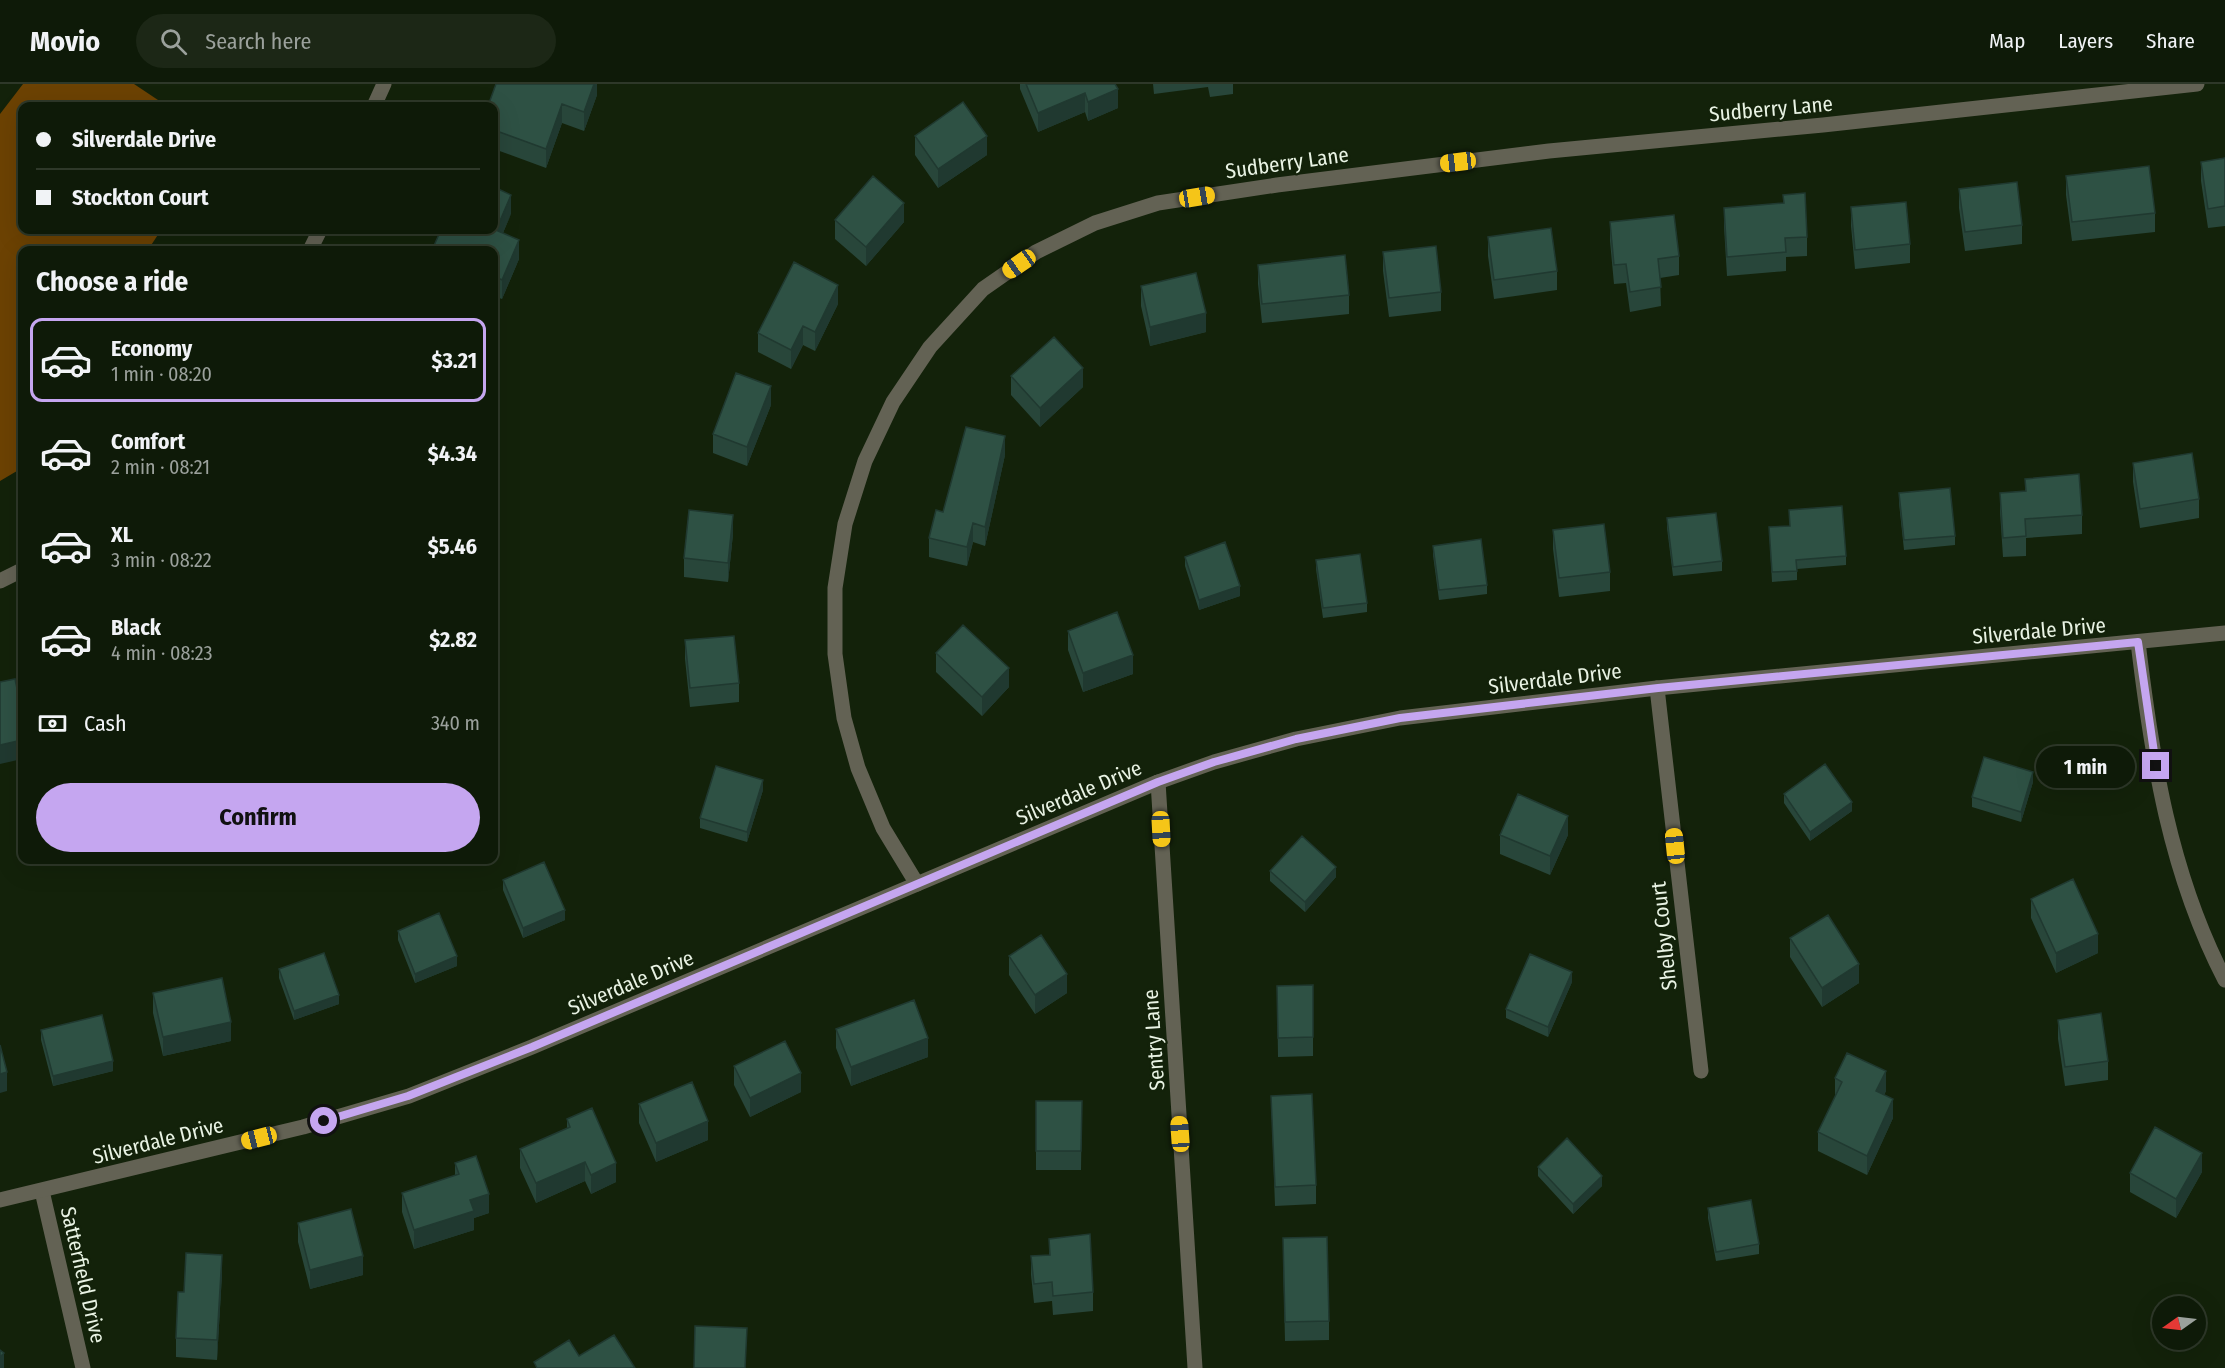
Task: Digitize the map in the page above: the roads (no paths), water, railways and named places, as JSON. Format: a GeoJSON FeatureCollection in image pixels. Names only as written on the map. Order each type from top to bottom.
{"type":"FeatureCollection","features":[{"type":"Feature","properties":{"kind":"street"},"geometry":{"type":"LineString","coordinates":[[376,102],[384,84]]}},
{"type":"Feature","properties":{"kind":"street","name":"Sudberry Lane"},"geometry":{"type":"LineString","coordinates":[[917,884],[883,828],[858,768],[844,718],[835,654],[835,588],[845,524],[865,461],[893,402],[930,347],[983,289],[1036,252],[1095,223],[1158,203],[1277,185],[1548,151],[1835,124],[2197,84]]}},
{"type":"Feature","properties":{"kind":"street"},"geometry":{"type":"LineString","coordinates":[[0,580],[18,572]]}},
{"type":"Feature","properties":{"kind":"street","name":"Silverdale Drive"},"geometry":{"type":"LineString","coordinates":[[0,1200],[303,1128],[408,1096],[532,1047],[1158,782],[1214,762],[1296,739],[1400,718],[1658,688],[2225,633]]}},
{"type":"Feature","properties":{"kind":"street"},"geometry":{"type":"LineString","coordinates":[[2138,642],[2163,810],[2187,893],[2225,980]]}},
{"type":"Feature","properties":{"kind":"street","name":"Shelby Court"},"geometry":{"type":"LineString","coordinates":[[1658,688],[1701,1071]]}},
{"type":"Feature","properties":{"kind":"street","name":"Sentry Lane"},"geometry":{"type":"LineString","coordinates":[[1158,782],[1195,1368]]}},
{"type":"Feature","properties":{"kind":"street","name":"Satterfield Drive"},"geometry":{"type":"LineString","coordinates":[[42,1191],[83,1368]]}}]}
